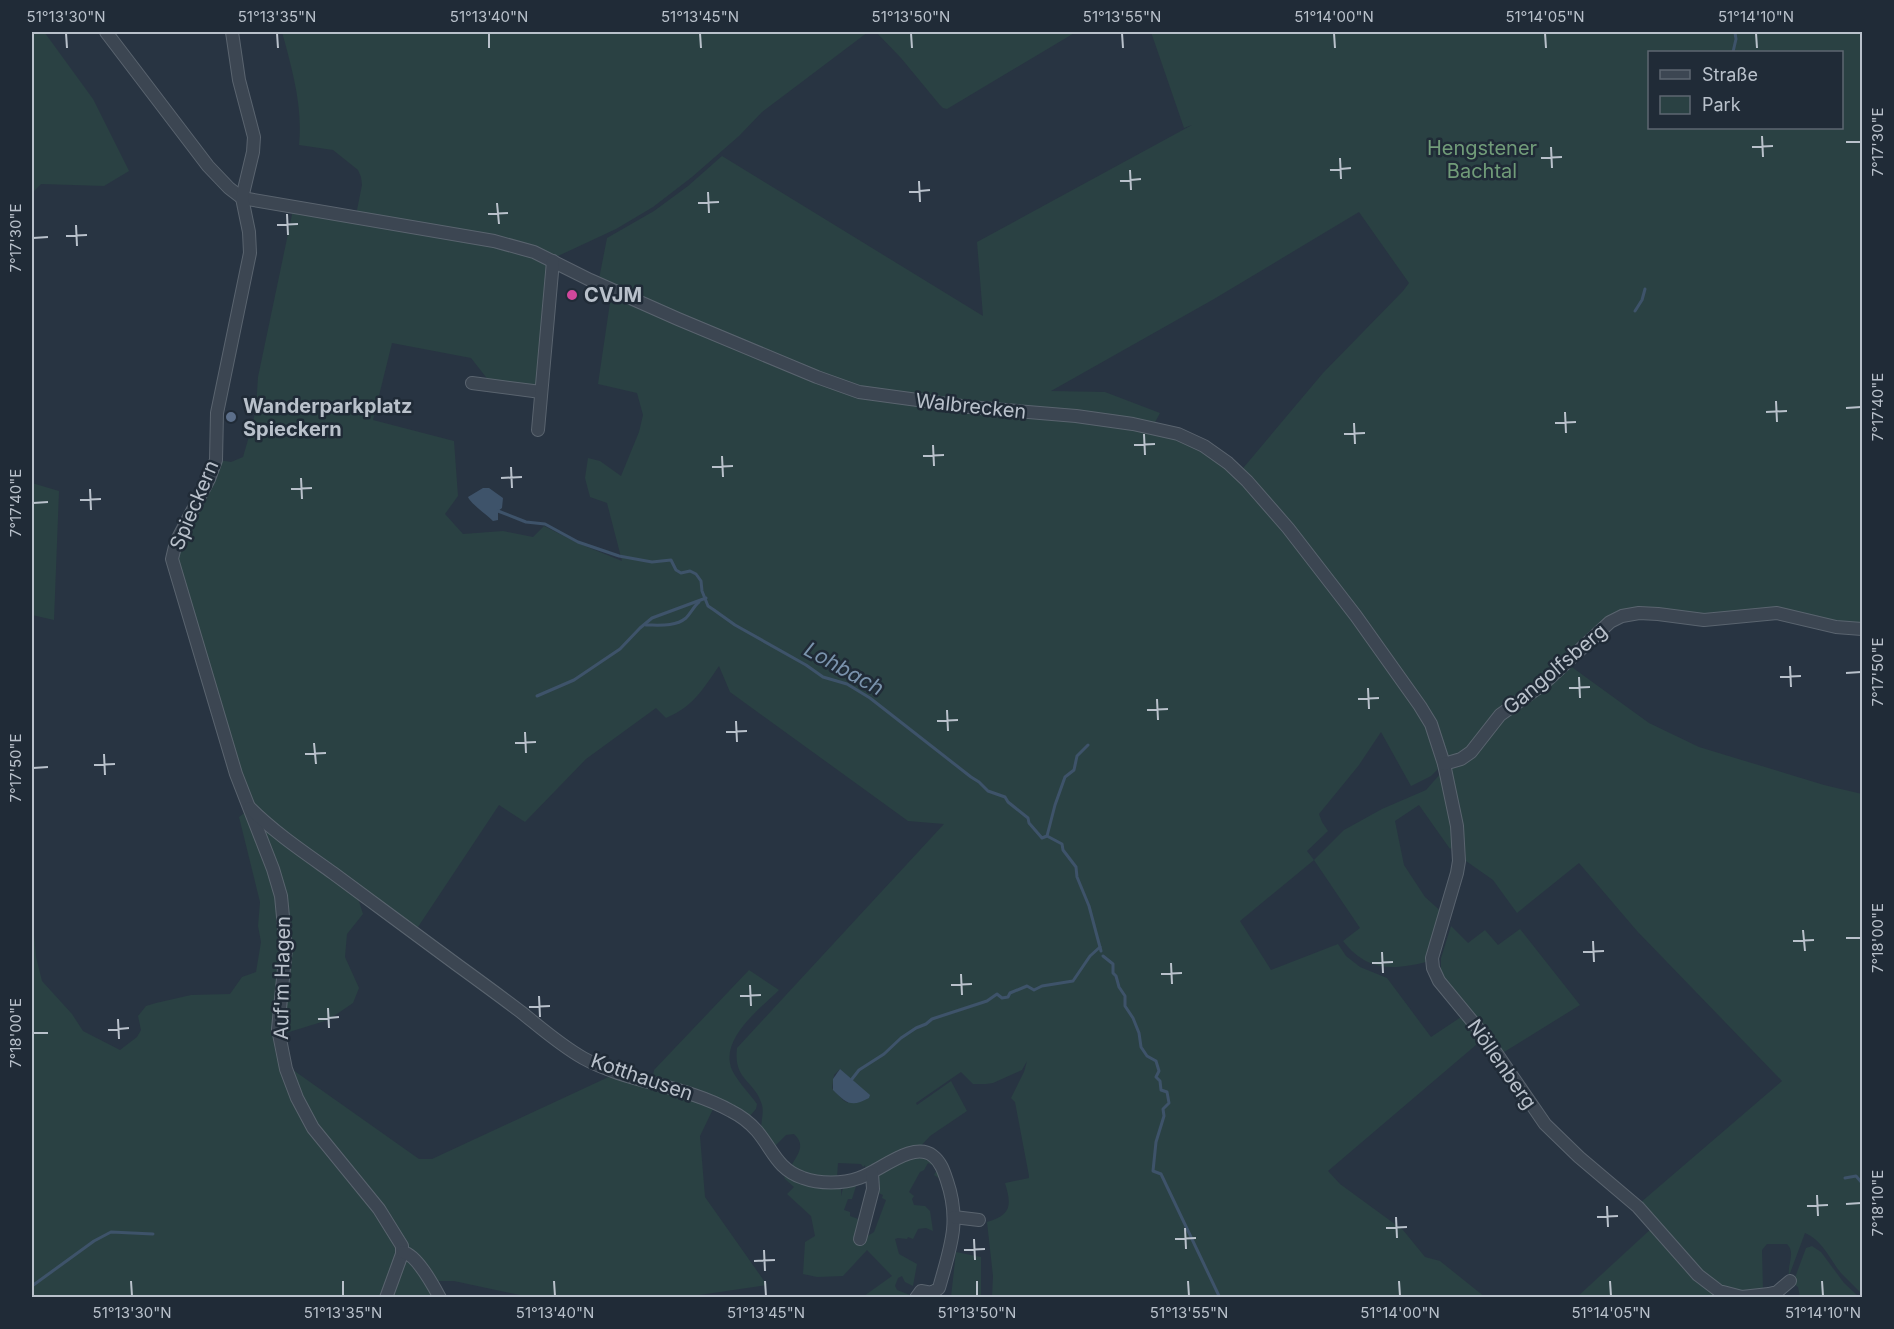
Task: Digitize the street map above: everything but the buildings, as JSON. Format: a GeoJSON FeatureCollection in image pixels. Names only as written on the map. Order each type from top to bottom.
{"type":"FeatureCollection","features":[{"type":"Feature","properties":{"kind":"street"},"geometry":{"type":"LineString","coordinates":[[106,32],[208,166],[223,183],[242,198]]}},
{"type":"Feature","properties":{"kind":"street","name":"Spieckern"},"geometry":{"type":"LineString","coordinates":[[232,32],[238,80],[254,141],[242,198],[249,232],[250,253],[217,413],[216,460],[209,479],[176,542],[172,559],[247,805]]}},
{"type":"Feature","properties":{"kind":"street","name":"Walbrecken"},"geometry":{"type":"LineString","coordinates":[[242,198],[494,241],[530,250],[629,297],[817,377],[859,392],[969,407],[1076,416],[1133,424],[1178,434],[1204,446],[1242,476],[1288,528],[1356,616],[1420,706]]}},
{"type":"Feature","properties":{"kind":"street"},"geometry":{"type":"LineString","coordinates":[[538,430],[553,261]]}},
{"type":"Feature","properties":{"kind":"street"},"geometry":{"type":"LineString","coordinates":[[472,382],[541,392]]}},
{"type":"Feature","properties":{"kind":"street","name":"Gangolfsberg"},"geometry":{"type":"LineString","coordinates":[[1444,764],[1463,758],[1471,752],[1500,715],[1542,685],[1610,622],[1622,616],[1646,613],[1694,620],[1713,620],[1777,613],[1836,627],[1863,629]]}},
{"type":"Feature","properties":{"kind":"street","name":"Nöllenberg"},"geometry":{"type":"LineString","coordinates":[[1420,706],[1433,730],[1444,764],[1443,769],[1457,826],[1460,861],[1432,958],[1433,968],[1439,981],[1486,1038],[1545,1124],[1638,1207],[1689,1267],[1705,1281],[1725,1293],[1742,1297],[1777,1292],[1790,1281]]}},
{"type":"Feature","properties":{"kind":"street","name":"Kotthausen"},"geometry":{"type":"LineString","coordinates":[[247,805],[307,855],[570,1050],[601,1066],[699,1097],[743,1118],[758,1132],[775,1159],[800,1177],[832,1182],[858,1179],[918,1151],[928,1153],[938,1160],[950,1189],[954,1217],[953,1240],[942,1293],[921,1291],[916,1298]]}},
{"type":"Feature","properties":{"kind":"street","name":"Auf'm Hagen"},"geometry":{"type":"LineString","coordinates":[[247,805],[278,883],[284,914],[286,966],[278,1029],[290,1082],[313,1128],[379,1209],[402,1246],[403,1252],[416,1260],[440,1298]]}},
{"type":"Feature","properties":{"kind":"street"},"geometry":{"type":"LineString","coordinates":[[860,1239],[873,1189],[872,1173]]}},
{"type":"Feature","properties":{"kind":"street"},"geometry":{"type":"LineString","coordinates":[[954,1217],[979,1220]]}},
{"type":"Feature","properties":{"kind":"street"},"geometry":{"type":"LineString","coordinates":[[386,1298],[403,1252]]}},
{"type":"Feature","properties":{"kind":"green space"},"geometry":{"type":"Polygon","coordinates":[[[32,32],[46,32],[93,99],[129,171],[104,186],[41,184],[32,193],[32,32]]]}},
{"type":"Feature","properties":{"kind":"green space","name":"Hengstener Bachtal"},"geometry":{"type":"Polygon","coordinates":[[[282,32],[868,32],[762,112],[739,136],[692,177],[653,207],[616,229],[558,256],[553,261],[541,392],[489,381],[471,358],[392,343],[373,420],[454,441],[458,496],[445,514],[463,534],[503,531],[533,537],[544,526],[622,561],[607,503],[590,497],[585,478],[588,458],[600,461],[621,476],[639,432],[643,415],[637,393],[598,384],[612,289],[599,279],[607,238],[654,211],[688,186],[722,156],[983,316],[977,242],[1192,125],[1184,128],[1151,32],[1862,32],[1862,631],[1791,618],[1641,616],[1611,625],[1569,665],[1649,723],[1699,747],[1824,785],[1862,794],[1862,1294],[1841,1273],[1821,1245],[1805,1233],[1789,1276],[1790,1247],[1787,1244],[1767,1244],[1762,1250],[1763,1290],[1731,1292],[1705,1278],[1640,1203],[1782,1081],[1637,931],[1579,863],[1517,913],[1493,880],[1466,861],[1458,805],[1443,764],[1431,776],[1411,786],[1381,732],[1359,765],[1319,814],[1328,831],[1307,851],[1314,860],[1240,921],[1271,970],[1338,944],[1346,956],[1360,967],[1387,978],[1431,1037],[1464,1015],[1483,1039],[1328,1171],[1340,1184],[1403,1230],[1425,1257],[1440,1261],[1485,1297],[992,1297],[993,1276],[987,1222],[1001,1216],[1008,1208],[1009,1198],[1005,1183],[1029,1178],[1015,1102],[1011,1098],[1027,1061],[1022,1070],[993,1083],[973,1084],[961,1072],[916,1103],[917,1105],[951,1081],[967,1111],[930,1136],[919,1148],[866,1171],[865,1165],[863,1167],[861,1164],[838,1163],[837,1177],[813,1176],[791,1166],[800,1150],[800,1142],[794,1134],[786,1135],[775,1146],[761,1129],[762,1105],[755,1090],[741,1074],[738,1067],[737,1048],[944,824],[908,821],[730,692],[719,666],[697,696],[675,714],[666,718],[656,708],[586,759],[525,822],[499,805],[414,933],[276,828],[250,800],[176,559],[180,542],[218,460],[231,462],[243,457],[256,408],[258,377],[293,210],[355,220],[362,185],[361,177],[358,170],[333,150],[299,145],[298,102],[282,32]],[[1359,212],[1214,299],[1051,391],[1105,392],[1160,413],[1151,430],[1194,445],[1239,473],[1323,373],[1409,283],[1359,212]],[[840,1069],[834,1075],[832,1088],[848,1103],[840,1069]]]}},
{"type":"Feature","properties":{"kind":"green space"},"geometry":{"type":"Polygon","coordinates":[[[876,32],[1076,32],[947,109],[939,104],[876,32]]]}},
{"type":"Feature","properties":{"kind":"green space"},"geometry":{"type":"Polygon","coordinates":[[[32,483],[59,491],[54,620],[32,615],[32,483]]]}},
{"type":"Feature","properties":{"kind":"green space"},"geometry":{"type":"Polygon","coordinates":[[[1441,773],[1459,841],[1450,849],[1419,805],[1395,821],[1404,865],[1425,897],[1445,915],[1430,961],[1394,967],[1372,964],[1362,959],[1343,941],[1360,928],[1314,860],[1344,830],[1382,809],[1426,790],[1441,773]]]}},
{"type":"Feature","properties":{"kind":"green space"},"geometry":{"type":"Polygon","coordinates":[[[247,811],[358,898],[363,914],[347,934],[345,957],[359,988],[353,1003],[328,1020],[273,1037],[276,1054],[293,1104],[322,1150],[378,1217],[437,1297],[390,1297],[390,1295],[380,1298],[32,1297],[32,927],[42,981],[72,1014],[83,1031],[120,1050],[137,1037],[141,1030],[138,1016],[146,1006],[191,995],[230,994],[242,977],[256,972],[261,942],[258,926],[260,902],[239,817],[247,811]]]}},
{"type":"Feature","properties":{"kind":"green space"},"geometry":{"type":"Polygon","coordinates":[[[1451,926],[1468,943],[1485,930],[1498,945],[1520,929],[1580,1005],[1501,1054],[1441,974],[1441,958],[1451,926]]]}},
{"type":"Feature","properties":{"kind":"green space"},"geometry":{"type":"Polygon","coordinates":[[[749,970],[779,990],[752,1015],[736,1036],[731,1047],[732,1070],[757,1104],[749,1117],[722,1100],[653,1077],[654,1070],[749,970]]]}},
{"type":"Feature","properties":{"kind":"green space"},"geometry":{"type":"Polygon","coordinates":[[[286,1065],[419,1159],[432,1159],[615,1074],[714,1107],[700,1136],[705,1197],[767,1285],[679,1298],[534,1298],[454,1281],[439,1281],[434,1285],[329,1148],[286,1065]]]}},
{"type":"Feature","properties":{"kind":"green space"},"geometry":{"type":"Polygon","coordinates":[[[913,1154],[920,1154],[935,1161],[945,1182],[934,1175],[938,1168],[928,1163],[909,1192],[914,1196],[912,1199],[914,1205],[925,1206],[930,1211],[933,1231],[926,1228],[918,1229],[913,1239],[908,1237],[907,1239],[895,1239],[899,1254],[917,1264],[913,1286],[905,1282],[902,1276],[898,1278],[895,1286],[897,1290],[910,1295],[912,1292],[916,1296],[865,1297],[892,1276],[867,1250],[843,1276],[817,1277],[803,1274],[805,1242],[815,1236],[811,1216],[787,1194],[794,1187],[785,1179],[781,1167],[809,1180],[839,1184],[841,1196],[844,1184],[857,1183],[852,1199],[848,1199],[844,1210],[850,1212],[850,1216],[861,1220],[861,1228],[855,1241],[858,1242],[874,1232],[886,1200],[882,1198],[883,1195],[876,1192],[879,1171],[913,1154]]]}},
{"type":"Feature","properties":{"kind":"green space"},"geometry":{"type":"Polygon","coordinates":[[[1652,1228],[1726,1298],[1576,1298],[1652,1228]]]}},
{"type":"Feature","properties":{"kind":"green space"},"geometry":{"type":"Polygon","coordinates":[[[1812,1246],[1821,1252],[1844,1283],[1859,1297],[1800,1297],[1798,1287],[1793,1283],[1806,1248],[1812,1246]]]}},
{"type":"Feature","properties":{"kind":"green space"},"geometry":{"type":"Polygon","coordinates":[[[956,1252],[981,1257],[981,1297],[951,1297],[956,1252]]]}},
{"type":"Feature","properties":{"kind":"water"},"geometry":{"type":"Polygon","coordinates":[[[483,488],[489,488],[503,498],[502,508],[498,511],[498,520],[493,521],[468,497],[483,488]]]}},
{"type":"Feature","properties":{"kind":"water"},"geometry":{"type":"Polygon","coordinates":[[[840,1069],[870,1095],[869,1098],[858,1103],[849,1103],[833,1090],[833,1079],[840,1069]]]}},
{"type":"Feature","properties":{"kind":"waterway"},"geometry":{"type":"LineString","coordinates":[[1733,51],[1735,33],[1739,32]]}},
{"type":"Feature","properties":{"kind":"waterway"},"geometry":{"type":"LineString","coordinates":[[1635,311],[1642,300],[1645,289]]}},
{"type":"Feature","properties":{"kind":"waterway","name":"Lohbach"},"geometry":{"type":"LineString","coordinates":[[498,511],[526,522],[545,524],[578,542],[619,556],[652,562],[671,560],[676,570],[681,573],[690,571],[696,574],[701,581],[708,606],[735,625],[823,677],[847,684],[870,698],[988,791],[1005,797],[1028,818],[1029,823],[1042,838],[1047,836],[1062,844],[1063,850],[1076,867],[1077,877],[1089,906],[1101,951]]}},
{"type":"Feature","properties":{"kind":"waterway"},"geometry":{"type":"LineString","coordinates":[[537,696],[574,680],[620,649],[652,618],[706,598]]}},
{"type":"Feature","properties":{"kind":"waterway"},"geometry":{"type":"LineString","coordinates":[[646,625],[667,625],[682,621],[699,602]]}},
{"type":"Feature","properties":{"kind":"waterway"},"geometry":{"type":"LineString","coordinates":[[1047,836],[1065,777],[1074,770],[1077,756],[1088,745]]}},
{"type":"Feature","properties":{"kind":"waterway"},"geometry":{"type":"LineString","coordinates":[[852,1079],[859,1070],[884,1054],[901,1038],[932,1019],[987,1001],[997,994],[1002,998],[1008,997],[1010,993],[1027,986],[1034,990],[1042,986],[1073,981],[1090,956],[1100,947]]}},
{"type":"Feature","properties":{"kind":"waterway","name":"Lohbach"},"geometry":{"type":"LineString","coordinates":[[1103,956],[1113,964],[1113,973],[1125,996],[1125,1006],[1139,1033],[1141,1047],[1147,1056],[1156,1061],[1159,1071],[1156,1077],[1160,1081],[1161,1090],[1167,1092],[1169,1103],[1163,1109],[1164,1116],[1156,1142],[1153,1171],[1161,1174],[1220,1298]]}},
{"type":"Feature","properties":{"kind":"waterway"},"geometry":{"type":"LineString","coordinates":[[1845,1178],[1856,1176],[1862,1183]]}},
{"type":"Feature","properties":{"kind":"waterway"},"geometry":{"type":"LineString","coordinates":[[32,1286],[94,1241],[111,1232],[153,1234]]}},
{"type":"Feature","properties":{"kind":"place","name":"CVJM"},"geometry":{"type":"Point","coordinates":[572,295]}},
{"type":"Feature","properties":{"kind":"place","name":"Wanderparkplatz Spieckern"},"geometry":{"type":"Point","coordinates":[231,417]}}]}
